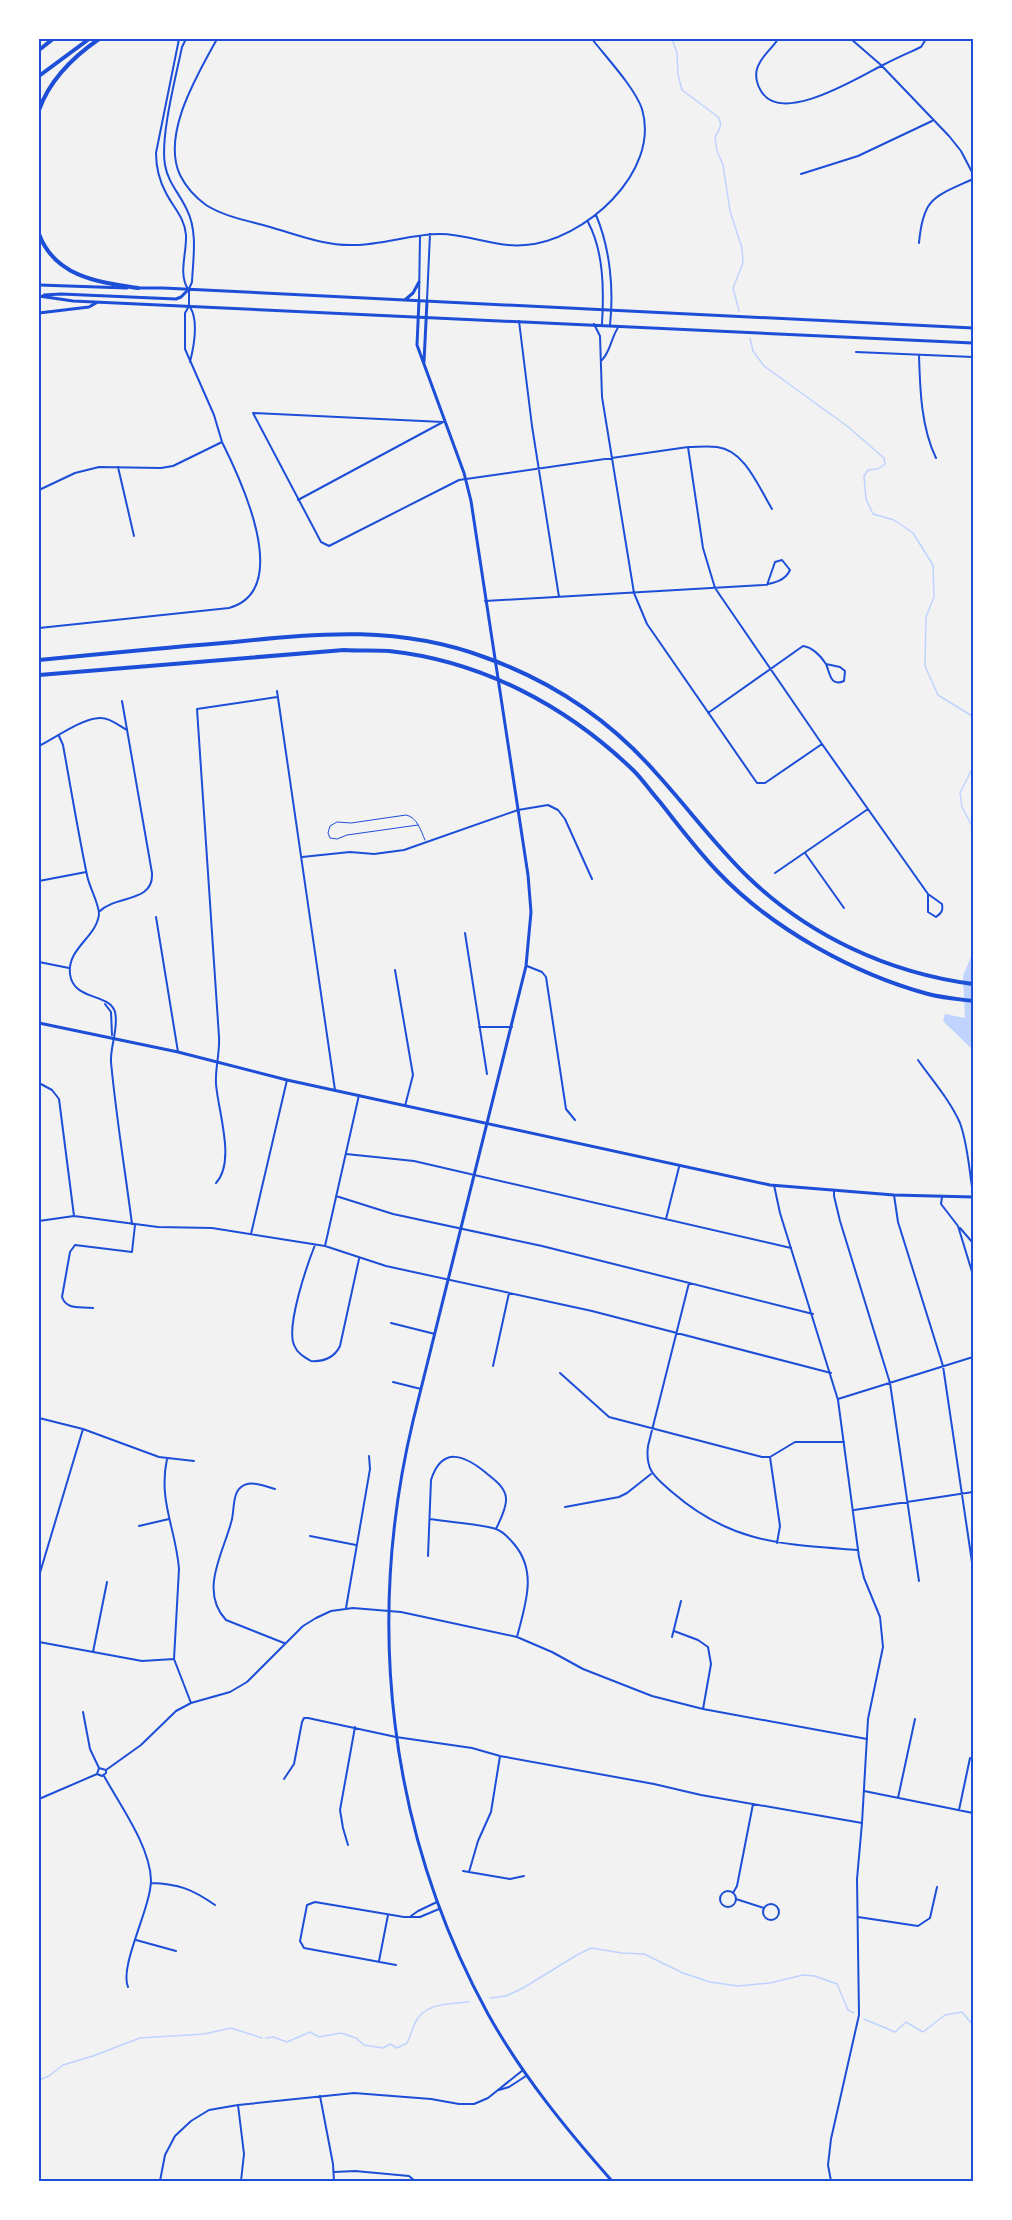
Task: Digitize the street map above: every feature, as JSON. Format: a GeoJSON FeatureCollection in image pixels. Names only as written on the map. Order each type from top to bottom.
{"type":"FeatureCollection","features":[{"type":"Feature","properties":{"kind":"highway"},"geometry":{"type":"LineString","coordinates":[[39,50],[53,39]]}},
{"type":"Feature","properties":{"kind":"highway"},"geometry":{"type":"LineString","coordinates":[[39,76],[88,39]]}},
{"type":"Feature","properties":{"kind":"highway"},"geometry":{"type":"LineString","coordinates":[[39,110],[58,75],[81,52],[99,39]]}},
{"type":"Feature","properties":{"kind":"highway"},"geometry":{"type":"LineString","coordinates":[[39,234],[51,256],[78,276],[138,288]]}},
{"type":"Feature","properties":{"kind":"highway"},"geometry":{"type":"LineString","coordinates":[[39,660],[338,633],[410,638],[446,645],[483,656],[518,670],[560,692],[616,733],[657,773],[747,877],[798,918],[829,937],[866,954],[906,969],[951,981],[973,984]]}},
{"type":"Feature","properties":{"kind":"highway"},"geometry":{"type":"LineString","coordinates":[[39,675],[344,650],[388,651],[431,658],[479,671],[525,692],[566,715],[599,741],[635,772],[720,874],[745,896],[786,926],[821,949],[899,985],[931,994],[973,1001]]}},
{"type":"Feature","properties":{"kind":"main road"},"geometry":{"type":"LineString","coordinates":[[405,300],[413,293],[419,282]]}},
{"type":"Feature","properties":{"kind":"main road"},"geometry":{"type":"LineString","coordinates":[[39,285],[189,289],[973,328]]}},
{"type":"Feature","properties":{"kind":"main road"},"geometry":{"type":"LineString","coordinates":[[39,296],[61,294],[176,299],[182,297],[189,289]]}},
{"type":"Feature","properties":{"kind":"main road"},"geometry":{"type":"LineString","coordinates":[[39,296],[73,301],[973,342]]}},
{"type":"Feature","properties":{"kind":"main road"},"geometry":{"type":"LineString","coordinates":[[418,300],[417,345],[443,422],[466,480],[473,510],[528,875],[531,912],[526,966],[406,1449],[396,1509],[388,1610],[390,1677],[396,1737],[415,1829],[439,1909],[463,1965],[489,2015],[526,2075],[556,2116],[612,2181]]}},
{"type":"Feature","properties":{"kind":"main road"},"geometry":{"type":"LineString","coordinates":[[424,367],[427,301]]}},
{"type":"Feature","properties":{"kind":"main road"},"geometry":{"type":"LineString","coordinates":[[39,313],[89,307],[97,302]]}},
{"type":"Feature","properties":{"kind":"main road"},"geometry":{"type":"LineString","coordinates":[[39,1023],[178,1052],[217,1064],[679,1167],[774,1185],[894,1195],[942,1197],[973,1195]]}},
{"type":"Feature","properties":{"kind":"street"},"geometry":{"type":"LineString","coordinates":[[179,39],[156,153],[156,166],[162,185],[184,225],[186,234],[183,282],[189,289]]}},
{"type":"Feature","properties":{"kind":"street"},"geometry":{"type":"LineString","coordinates":[[39,628],[235,606],[246,598],[259,575],[257,540],[244,488],[222,442],[214,415],[190,362],[184,341],[185,313],[189,306],[189,289],[192,282],[192,221],[169,180],[164,152],[181,53],[186,39]]}},
{"type":"Feature","properties":{"kind":"street"},"geometry":{"type":"LineString","coordinates":[[210,39],[217,40],[183,107],[176,140],[179,173],[186,185],[198,198],[225,214],[326,243],[357,245],[430,234],[459,236],[499,244],[525,245],[551,240],[588,221],[596,214],[619,192],[633,170],[642,147],[644,131],[641,108],[636,97],[592,39]]}},
{"type":"Feature","properties":{"kind":"street"},"geometry":{"type":"LineString","coordinates":[[778,39],[757,68],[756,77],[763,95],[770,100],[788,104],[808,100],[865,75],[921,47],[926,39]]}},
{"type":"Feature","properties":{"kind":"street"},"geometry":{"type":"LineString","coordinates":[[851,39],[881,65],[962,151],[973,174]]}},
{"type":"Feature","properties":{"kind":"street"},"geometry":{"type":"LineString","coordinates":[[801,174],[858,156],[932,121]]}},
{"type":"Feature","properties":{"kind":"street"},"geometry":{"type":"LineString","coordinates":[[919,243],[921,220],[926,208],[944,192],[973,179]]}},
{"type":"Feature","properties":{"kind":"street"},"geometry":{"type":"LineString","coordinates":[[596,214],[611,280],[610,325]]}},
{"type":"Feature","properties":{"kind":"street"},"geometry":{"type":"LineString","coordinates":[[588,221],[595,236],[600,263],[603,291],[602,324]]}},
{"type":"Feature","properties":{"kind":"street"},"geometry":{"type":"LineString","coordinates":[[427,301],[430,234]]}},
{"type":"Feature","properties":{"kind":"street"},"geometry":{"type":"LineString","coordinates":[[418,300],[420,236]]}},
{"type":"Feature","properties":{"kind":"street"},"geometry":{"type":"LineString","coordinates":[[189,306],[195,314],[194,348],[190,362]]}},
{"type":"Feature","properties":{"kind":"street"},"geometry":{"type":"LineString","coordinates":[[519,321],[538,469],[559,598]]}},
{"type":"Feature","properties":{"kind":"street"},"geometry":{"type":"LineString","coordinates":[[594,324],[600,336],[602,397],[634,593],[647,624],[757,783],[765,783],[822,744]]}},
{"type":"Feature","properties":{"kind":"street"},"geometry":{"type":"LineString","coordinates":[[602,360],[607,353],[611,337],[619,325]]}},
{"type":"Feature","properties":{"kind":"street"},"geometry":{"type":"LineString","coordinates":[[973,342],[973,387]]}},
{"type":"Feature","properties":{"kind":"street"},"geometry":{"type":"LineString","coordinates":[[856,352],[973,357]]}},
{"type":"Feature","properties":{"kind":"street"},"geometry":{"type":"LineString","coordinates":[[919,355],[920,386],[928,442],[936,459]]}},
{"type":"Feature","properties":{"kind":"street"},"geometry":{"type":"LineString","coordinates":[[443,422],[253,413],[321,542],[329,546],[459,480],[688,447],[718,447],[732,452],[743,462],[772,509]]}},
{"type":"Feature","properties":{"kind":"street"},"geometry":{"type":"LineString","coordinates":[[298,500],[443,422]]}},
{"type":"Feature","properties":{"kind":"street"},"geometry":{"type":"LineString","coordinates":[[39,490],[83,471],[99,467],[161,468],[173,466],[222,442]]}},
{"type":"Feature","properties":{"kind":"street"},"geometry":{"type":"LineString","coordinates":[[688,447],[703,548],[715,588],[928,894],[942,904],[941,914],[936,917],[928,912],[928,894]]}},
{"type":"Feature","properties":{"kind":"street"},"geometry":{"type":"LineString","coordinates":[[118,467],[134,536]]}},
{"type":"Feature","properties":{"kind":"street"},"geometry":{"type":"LineString","coordinates":[[485,601],[767,585],[781,580],[790,570],[782,560],[775,562],[767,585]]}},
{"type":"Feature","properties":{"kind":"street"},"geometry":{"type":"LineString","coordinates":[[708,713],[803,646],[810,647],[826,664],[834,682],[844,681],[845,670],[826,664]]}},
{"type":"Feature","properties":{"kind":"street"},"geometry":{"type":"LineString","coordinates":[[277,691],[335,1089]]}},
{"type":"Feature","properties":{"kind":"street"},"geometry":{"type":"LineString","coordinates":[[216,1183],[224,1172],[225,1160],[216,1082],[220,1052],[197,709],[277,697]]}},
{"type":"Feature","properties":{"kind":"street"},"geometry":{"type":"LineString","coordinates":[[93,1308],[68,1306],[64,1303],[62,1297],[70,1252],[75,1245],[132,1252],[133,1224],[111,1061],[111,1012],[104,1002],[78,989],[71,979],[69,968],[76,951],[94,927],[99,913],[108,904],[144,893],[152,882],[122,701]]}},
{"type":"Feature","properties":{"kind":"street"},"geometry":{"type":"LineString","coordinates":[[39,746],[84,722],[100,718],[107,719],[127,730]]}},
{"type":"Feature","properties":{"kind":"street"},"geometry":{"type":"LineString","coordinates":[[59,736],[63,746],[86,872],[99,913]]}},
{"type":"Feature","properties":{"kind":"street"},"geometry":{"type":"LineString","coordinates":[[302,857],[350,852],[374,854],[404,850],[518,810],[548,806],[558,810],[565,819],[592,879]]}},
{"type":"Feature","properties":{"kind":"street"},"geometry":{"type":"LineString","coordinates":[[775,873],[868,809]]}},
{"type":"Feature","properties":{"kind":"street"},"geometry":{"type":"LineString","coordinates":[[805,853],[844,908]]}},
{"type":"Feature","properties":{"kind":"street"},"geometry":{"type":"LineString","coordinates":[[39,881],[86,872]]}},
{"type":"Feature","properties":{"kind":"street"},"geometry":{"type":"LineString","coordinates":[[156,917],[178,1052]]}},
{"type":"Feature","properties":{"kind":"street"},"geometry":{"type":"LineString","coordinates":[[465,933],[487,1074]]}},
{"type":"Feature","properties":{"kind":"street"},"geometry":{"type":"LineString","coordinates":[[39,962],[69,968]]}},
{"type":"Feature","properties":{"kind":"street"},"geometry":{"type":"LineString","coordinates":[[526,966],[542,972],[546,977],[566,1109],[575,1120]]}},
{"type":"Feature","properties":{"kind":"street"},"geometry":{"type":"LineString","coordinates":[[395,970],[413,1075],[405,1106]]}},
{"type":"Feature","properties":{"kind":"street"},"geometry":{"type":"LineString","coordinates":[[479,1028],[512,1026]]}},
{"type":"Feature","properties":{"kind":"street"},"geometry":{"type":"LineString","coordinates":[[918,1060],[954,1111],[960,1125],[965,1141],[973,1195]]}},
{"type":"Feature","properties":{"kind":"street"},"geometry":{"type":"LineString","coordinates":[[251,1234],[287,1080]]}},
{"type":"Feature","properties":{"kind":"street"},"geometry":{"type":"LineString","coordinates":[[39,1083],[52,1090],[59,1099],[74,1216]]}},
{"type":"Feature","properties":{"kind":"street"},"geometry":{"type":"LineString","coordinates":[[325,1246],[359,1095]]}},
{"type":"Feature","properties":{"kind":"street"},"geometry":{"type":"LineString","coordinates":[[346,1154],[414,1161],[791,1248]]}},
{"type":"Feature","properties":{"kind":"street"},"geometry":{"type":"LineString","coordinates":[[666,1219],[679,1167]]}},
{"type":"Feature","properties":{"kind":"street"},"geometry":{"type":"LineString","coordinates":[[774,1185],[780,1213],[838,1400],[858,1550],[864,1578],[877,1607],[882,1631],[881,1663],[868,1719],[857,1879],[859,2015],[831,2139],[828,2165],[831,2181]]}},
{"type":"Feature","properties":{"kind":"street"},"geometry":{"type":"LineString","coordinates":[[834,1190],[840,1221],[890,1383],[918,1581]]}},
{"type":"Feature","properties":{"kind":"street"},"geometry":{"type":"LineString","coordinates":[[894,1195],[898,1222],[943,1366],[973,1569]]}},
{"type":"Feature","properties":{"kind":"street"},"geometry":{"type":"LineString","coordinates":[[336,1196],[393,1214],[461,1228],[813,1314]]}},
{"type":"Feature","properties":{"kind":"street"},"geometry":{"type":"LineString","coordinates":[[942,1197],[942,1204],[973,1243]]}},
{"type":"Feature","properties":{"kind":"street"},"geometry":{"type":"LineString","coordinates":[[39,1221],[74,1216],[133,1224],[212,1228],[325,1246],[387,1266],[508,1293],[831,1373]]}},
{"type":"Feature","properties":{"kind":"street"},"geometry":{"type":"LineString","coordinates":[[958,1226],[973,1275]]}},
{"type":"Feature","properties":{"kind":"street"},"geometry":{"type":"LineString","coordinates":[[315,1245],[300,1286],[292,1338],[298,1352],[311,1361],[327,1359],[335,1354],[340,1346],[360,1258]]}},
{"type":"Feature","properties":{"kind":"street"},"geometry":{"type":"LineString","coordinates":[[689,1283],[647,1454],[651,1474],[692,1509],[726,1528],[777,1544],[858,1550]]}},
{"type":"Feature","properties":{"kind":"street"},"geometry":{"type":"LineString","coordinates":[[493,1366],[508,1293]]}},
{"type":"Feature","properties":{"kind":"street"},"geometry":{"type":"LineString","coordinates":[[391,1323],[435,1334]]}},
{"type":"Feature","properties":{"kind":"street"},"geometry":{"type":"LineString","coordinates":[[838,1400],[973,1357]]}},
{"type":"Feature","properties":{"kind":"street"},"geometry":{"type":"LineString","coordinates":[[560,1373],[609,1417],[751,1454],[770,1457],[795,1442],[844,1442]]}},
{"type":"Feature","properties":{"kind":"street"},"geometry":{"type":"LineString","coordinates":[[393,1382],[421,1389]]}},
{"type":"Feature","properties":{"kind":"street"},"geometry":{"type":"LineString","coordinates":[[39,1418],[83,1429],[167,1459],[194,1461]]}},
{"type":"Feature","properties":{"kind":"street"},"geometry":{"type":"LineString","coordinates":[[39,1576],[83,1429]]}},
{"type":"Feature","properties":{"kind":"street"},"geometry":{"type":"LineString","coordinates":[[346,1608],[370,1469],[369,1456]]}},
{"type":"Feature","properties":{"kind":"street"},"geometry":{"type":"LineString","coordinates":[[428,1556],[431,1480],[434,1470],[448,1459],[459,1457],[468,1459],[503,1489],[506,1498],[496,1529]]}},
{"type":"Feature","properties":{"kind":"street"},"geometry":{"type":"LineString","coordinates":[[770,1457],[780,1526],[777,1544]]}},
{"type":"Feature","properties":{"kind":"street"},"geometry":{"type":"LineString","coordinates":[[167,1459],[163,1487],[178,1557],[174,1659],[191,1703]]}},
{"type":"Feature","properties":{"kind":"street"},"geometry":{"type":"LineString","coordinates":[[565,1507],[619,1497],[651,1474]]}},
{"type":"Feature","properties":{"kind":"street"},"geometry":{"type":"LineString","coordinates":[[275,1489],[248,1484],[241,1486],[236,1492],[232,1521],[215,1572],[215,1597],[219,1613],[226,1620],[285,1644]]}},
{"type":"Feature","properties":{"kind":"street"},"geometry":{"type":"LineString","coordinates":[[854,1510],[973,1492]]}},
{"type":"Feature","properties":{"kind":"street"},"geometry":{"type":"LineString","coordinates":[[139,1526],[169,1519]]}},
{"type":"Feature","properties":{"kind":"street"},"geometry":{"type":"LineString","coordinates":[[430,1519],[496,1529],[506,1535],[520,1552],[527,1570],[529,1584],[517,1637]]}},
{"type":"Feature","properties":{"kind":"street"},"geometry":{"type":"LineString","coordinates":[[310,1536],[356,1545]]}},
{"type":"Feature","properties":{"kind":"street"},"geometry":{"type":"LineString","coordinates":[[93,1652],[107,1582]]}},
{"type":"Feature","properties":{"kind":"street"},"geometry":{"type":"LineString","coordinates":[[672,1637],[681,1601]]}},
{"type":"Feature","properties":{"kind":"street"},"geometry":{"type":"LineString","coordinates":[[104,1776],[106,1770],[141,1745],[168,1717],[191,1703],[238,1688],[258,1673],[303,1626],[316,1618],[346,1608],[388,1610],[517,1637],[543,1647],[584,1669],[652,1696],[703,1709],[867,1739]]}},
{"type":"Feature","properties":{"kind":"street"},"geometry":{"type":"LineString","coordinates":[[674,1631],[698,1640],[708,1647],[711,1664],[703,1709]]}},
{"type":"Feature","properties":{"kind":"street"},"geometry":{"type":"LineString","coordinates":[[39,1642],[151,1662],[174,1659]]}},
{"type":"Feature","properties":{"kind":"street"},"geometry":{"type":"LineString","coordinates":[[83,1712],[90,1749],[99,1768],[97,1774]]}},
{"type":"Feature","properties":{"kind":"street"},"geometry":{"type":"LineString","coordinates":[[284,1779],[294,1764],[304,1718],[862,1823]]}},
{"type":"Feature","properties":{"kind":"street"},"geometry":{"type":"LineString","coordinates":[[898,1798],[915,1719]]}},
{"type":"Feature","properties":{"kind":"street"},"geometry":{"type":"LineString","coordinates":[[348,1845],[340,1810],[355,1727]]}},
{"type":"Feature","properties":{"kind":"street"},"geometry":{"type":"LineString","coordinates":[[470,1872],[478,1841],[491,1812],[500,1756]]}},
{"type":"Feature","properties":{"kind":"street"},"geometry":{"type":"LineString","coordinates":[[959,1810],[970,1758]]}},
{"type":"Feature","properties":{"kind":"street"},"geometry":{"type":"LineString","coordinates":[[99,1768],[106,1770]]}},
{"type":"Feature","properties":{"kind":"street"},"geometry":{"type":"LineString","coordinates":[[39,1799],[97,1774],[104,1776],[143,1849],[151,1883],[126,1974],[128,1987]]}},
{"type":"Feature","properties":{"kind":"street"},"geometry":{"type":"LineString","coordinates":[[864,1791],[973,1813]]}},
{"type":"Feature","properties":{"kind":"street"},"geometry":{"type":"LineString","coordinates":[[733,1893],[737,1886],[753,1803]]}},
{"type":"Feature","properties":{"kind":"street"},"geometry":{"type":"LineString","coordinates":[[463,1870],[510,1879],[524,1876]]}},
{"type":"Feature","properties":{"kind":"street"},"geometry":{"type":"LineString","coordinates":[[151,1883],[187,1888],[215,1905]]}},
{"type":"Feature","properties":{"kind":"street"},"geometry":{"type":"LineString","coordinates":[[858,1917],[918,1926],[930,1918],[937,1887]]}},
{"type":"Feature","properties":{"kind":"street"},"geometry":{"type":"LineString","coordinates":[[736,1899],[735,1903],[729,1907],[722,1904],[721,1897],[723,1893],[730,1891],[736,1899],[764,1908],[775,1906],[779,1912],[777,1917],[773,1920],[768,1919],[763,1913],[764,1908]]}},
{"type":"Feature","properties":{"kind":"street"},"geometry":{"type":"LineString","coordinates":[[396,1965],[304,1948],[300,1941],[309,1903],[315,1902],[388,1915],[420,1917],[439,1909]]}},
{"type":"Feature","properties":{"kind":"street"},"geometry":{"type":"LineString","coordinates":[[411,1916],[437,1902]]}},
{"type":"Feature","properties":{"kind":"street"},"geometry":{"type":"LineString","coordinates":[[379,1961],[388,1915]]}},
{"type":"Feature","properties":{"kind":"street"},"geometry":{"type":"LineString","coordinates":[[136,1940],[176,1951]]}},
{"type":"Feature","properties":{"kind":"street"},"geometry":{"type":"LineString","coordinates":[[499,2090],[523,2070]]}},
{"type":"Feature","properties":{"kind":"street"},"geometry":{"type":"LineString","coordinates":[[160,2181],[165,2155],[175,2136],[182,2127],[209,2110],[321,2096],[367,2093],[466,2104],[481,2101],[509,2087],[526,2075]]}},
{"type":"Feature","properties":{"kind":"street"},"geometry":{"type":"LineString","coordinates":[[321,2096],[334,2181]]}},
{"type":"Feature","properties":{"kind":"street"},"geometry":{"type":"LineString","coordinates":[[238,2105],[244,2154],[241,2181]]}},
{"type":"Feature","properties":{"kind":"street"},"geometry":{"type":"LineString","coordinates":[[334,2172],[346,2170],[409,2176],[416,2181]]}},
{"type":"Feature","properties":{"kind":"lane"},"geometry":{"type":"LineString","coordinates":[[418,825],[333,838],[328,834],[332,823],[351,823],[406,815],[413,818],[418,825],[426,843]]}},
{"type":"Feature","properties":{"kind":"water"},"geometry":{"type":"Polygon","coordinates":[[[973,952],[973,1050],[943,1021],[945,1014],[965,1018],[963,976],[973,952]]]}},
{"type":"Feature","properties":{"kind":"waterway"},"geometry":{"type":"LineString","coordinates":[[672,39],[677,53],[678,75],[682,90],[718,117],[720,123],[715,138],[717,151],[723,165],[730,211],[742,248],[743,263],[733,288],[739,311]]}},
{"type":"Feature","properties":{"kind":"waterway"},"geometry":{"type":"LineString","coordinates":[[750,338],[753,351],[764,366],[847,426],[884,458],[885,464],[878,469],[868,470],[864,476],[866,499],[873,514],[894,520],[913,533],[933,565],[934,597],[926,617],[925,666],[938,695],[972,716],[973,719]]}},
{"type":"Feature","properties":{"kind":"waterway"},"geometry":{"type":"LineString","coordinates":[[973,767],[960,793],[962,807],[973,828]]}},
{"type":"Feature","properties":{"kind":"waterway"},"geometry":{"type":"LineString","coordinates":[[490,1998],[506,1996],[523,1988],[591,1948],[644,1954],[683,1973],[710,1982],[738,1986],[770,1983],[803,1975],[815,1976],[837,1984],[848,2010],[854,2013]]}},
{"type":"Feature","properties":{"kind":"waterway"},"geometry":{"type":"LineString","coordinates":[[266,2038],[273,2037],[287,2042],[310,2032],[319,2037],[341,2033],[356,2038],[364,2045],[383,2048],[390,2044],[397,2048],[407,2043],[418,2017],[430,2008],[469,2002]]}},
{"type":"Feature","properties":{"kind":"waterway"},"geometry":{"type":"LineString","coordinates":[[864,2019],[895,2032],[906,2022],[923,2032],[945,2015],[962,2012],[973,2025]]}},
{"type":"Feature","properties":{"kind":"waterway"},"geometry":{"type":"LineString","coordinates":[[39,2080],[49,2076],[63,2065],[140,2038],[204,2034],[231,2028],[262,2038]]}}]}
